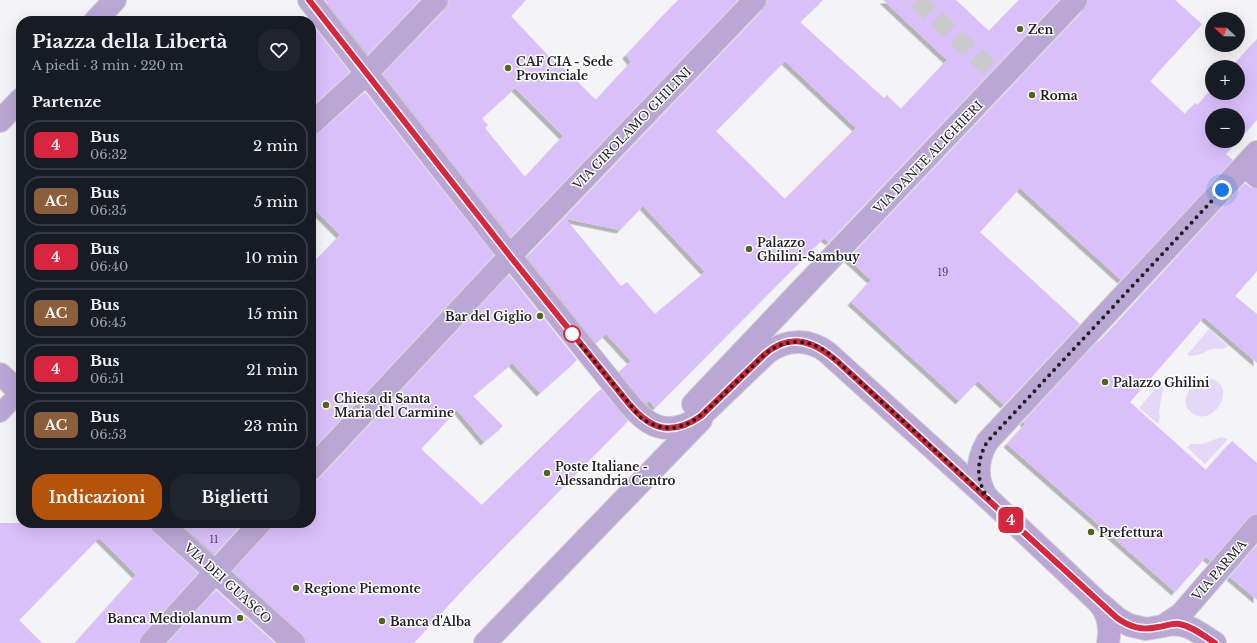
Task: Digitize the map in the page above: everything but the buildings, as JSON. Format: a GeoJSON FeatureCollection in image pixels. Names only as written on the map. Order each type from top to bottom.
{"type":"FeatureCollection","features":[{"type":"Feature","properties":{"kind":"street"},"geometry":{"type":"LineString","coordinates":[[100,16],[115,0]]}},
{"type":"Feature","properties":{"kind":"street"},"geometry":{"type":"LineString","coordinates":[[309,0],[510,256],[641,418],[660,427],[677,427],[691,423],[693,414],[775,347],[789,342],[803,342],[820,347],[991,501],[1117,618],[1129,625],[1146,629],[1172,624],[1186,626],[1215,643]]}},
{"type":"Feature","properties":{"kind":"street"},"geometry":{"type":"LineString","coordinates":[[316,119],[366,73],[437,0]]}},
{"type":"Feature","properties":{"kind":"street","name":"VIA GIROLAMO GHILINI"},"geometry":{"type":"LineString","coordinates":[[316,464],[510,256],[755,0]]}},
{"type":"Feature","properties":{"kind":"street","name":"VIA DANTE ALIGHIERI"},"geometry":{"type":"LineString","coordinates":[[693,414],[780,313],[996,75],[1076,0]]}},
{"type":"Feature","properties":{"kind":"street"},"geometry":{"type":"LineString","coordinates":[[0,121],[16,104]]}},
{"type":"Feature","properties":{"kind":"street"},"geometry":{"type":"LineString","coordinates":[[991,501],[983,489],[978,472],[978,465],[982,452],[992,437],[1252,166]]}},
{"type":"Feature","properties":{"kind":"street"},"geometry":{"type":"LineString","coordinates":[[485,643],[764,355]]}},
{"type":"Feature","properties":{"kind":"street"},"geometry":{"type":"LineString","coordinates":[[0,374],[16,388]]}},
{"type":"Feature","properties":{"kind":"street"},"geometry":{"type":"LineString","coordinates":[[0,413],[16,397]]}},
{"type":"Feature","properties":{"kind":"street","name":"VIA PARMA"},"geometry":{"type":"LineString","coordinates":[[1163,626],[1181,614],[1257,526]]}},
{"type":"Feature","properties":{"kind":"street","name":"VIA DEI GUASCO"},"geometry":{"type":"LineString","coordinates":[[167,528],[294,643]]}},
{"type":"Feature","properties":{"kind":"street"},"geometry":{"type":"LineString","coordinates":[[151,643],[255,528]]}},
{"type":"Feature","properties":{"kind":"street"},"geometry":{"type":"LineString","coordinates":[[1096,599],[1101,604],[1107,617],[1110,634],[1108,643]]}},
{"type":"Feature","properties":{"kind":"shaded area"},"geometry":{"type":"Polygon","coordinates":[[[1209,329],[1228,346],[1224,348],[1212,349],[1197,355],[1187,355],[1209,329]]]}},
{"type":"Feature","properties":{"kind":"shaded area"},"geometry":{"type":"Polygon","coordinates":[[[1209,378],[1219,383],[1223,390],[1223,398],[1219,406],[1212,413],[1204,416],[1195,415],[1187,408],[1186,397],[1188,392],[1195,384],[1209,378]]]}},
{"type":"Feature","properties":{"kind":"shaded area"},"geometry":{"type":"Polygon","coordinates":[[[1161,382],[1163,389],[1158,424],[1139,408],[1161,382]]]}},
{"type":"Feature","properties":{"kind":"shaded area"},"geometry":{"type":"Polygon","coordinates":[[[1221,437],[1228,439],[1205,464],[1187,447],[1191,444],[1203,444],[1221,437]]]}},
{"type":"Feature","properties":{"kind":"tunnel"},"geometry":{"type":"LineString","coordinates":[[917,0],[991,70]]}},
{"type":"Feature","properties":{"kind":"bus line","name":"4"},"geometry":{"type":"LineString","coordinates":[[309,0],[510,256],[641,418],[660,427],[674,428],[691,423],[701,416],[764,355],[775,347],[789,342],[813,344],[820,347],[838,362],[937,451],[1122,622],[1146,629],[1180,624],[1215,643]]}},
{"type":"Feature","properties":{"kind":"place","name":"Zen"},"geometry":{"type":"Point","coordinates":[1020,29]}},
{"type":"Feature","properties":{"kind":"place","name":"CAF CIA - Sede Provinciale"},"geometry":{"type":"Point","coordinates":[508,68]}},
{"type":"Feature","properties":{"kind":"place","name":"Roma"},"geometry":{"type":"Point","coordinates":[1032,95]}},
{"type":"Feature","properties":{"kind":"place","name":"Palazzo Ghilini-Sambuy"},"geometry":{"type":"Point","coordinates":[749,249]}},
{"type":"Feature","properties":{"kind":"place","name":"Bar del Giglio"},"geometry":{"type":"Point","coordinates":[540,316]}},
{"type":"Feature","properties":{"kind":"place","name":"Palazzo Ghilini"},"geometry":{"type":"Point","coordinates":[1105,382]}},
{"type":"Feature","properties":{"kind":"place","name":"Chiesa di Santa Maria del Carmine"},"geometry":{"type":"Point","coordinates":[326,405]}},
{"type":"Feature","properties":{"kind":"place","name":"Poste Italiane - Alessandria Centro"},"geometry":{"type":"Point","coordinates":[547,473]}},
{"type":"Feature","properties":{"kind":"place","name":"Prefettura"},"geometry":{"type":"Point","coordinates":[1091,532]}},
{"type":"Feature","properties":{"kind":"place","name":"Regione Piemonte"},"geometry":{"type":"Point","coordinates":[296,588]}},
{"type":"Feature","properties":{"kind":"place","name":"Banca Mediolanum"},"geometry":{"type":"Point","coordinates":[240,618]}},
{"type":"Feature","properties":{"kind":"place","name":"Banca d'Alba"},"geometry":{"type":"Point","coordinates":[382,621]}},
{"type":"Feature","properties":{"kind":"route"},"geometry":{"type":"LineString","coordinates":[[572,334],[641,418],[657,426],[670,428],[691,423],[701,416],[764,355],[775,347],[789,342],[813,344],[828,353],[991,501],[986,496],[980,483],[978,472],[980,458],[987,442],[1222,190]]}}]}
